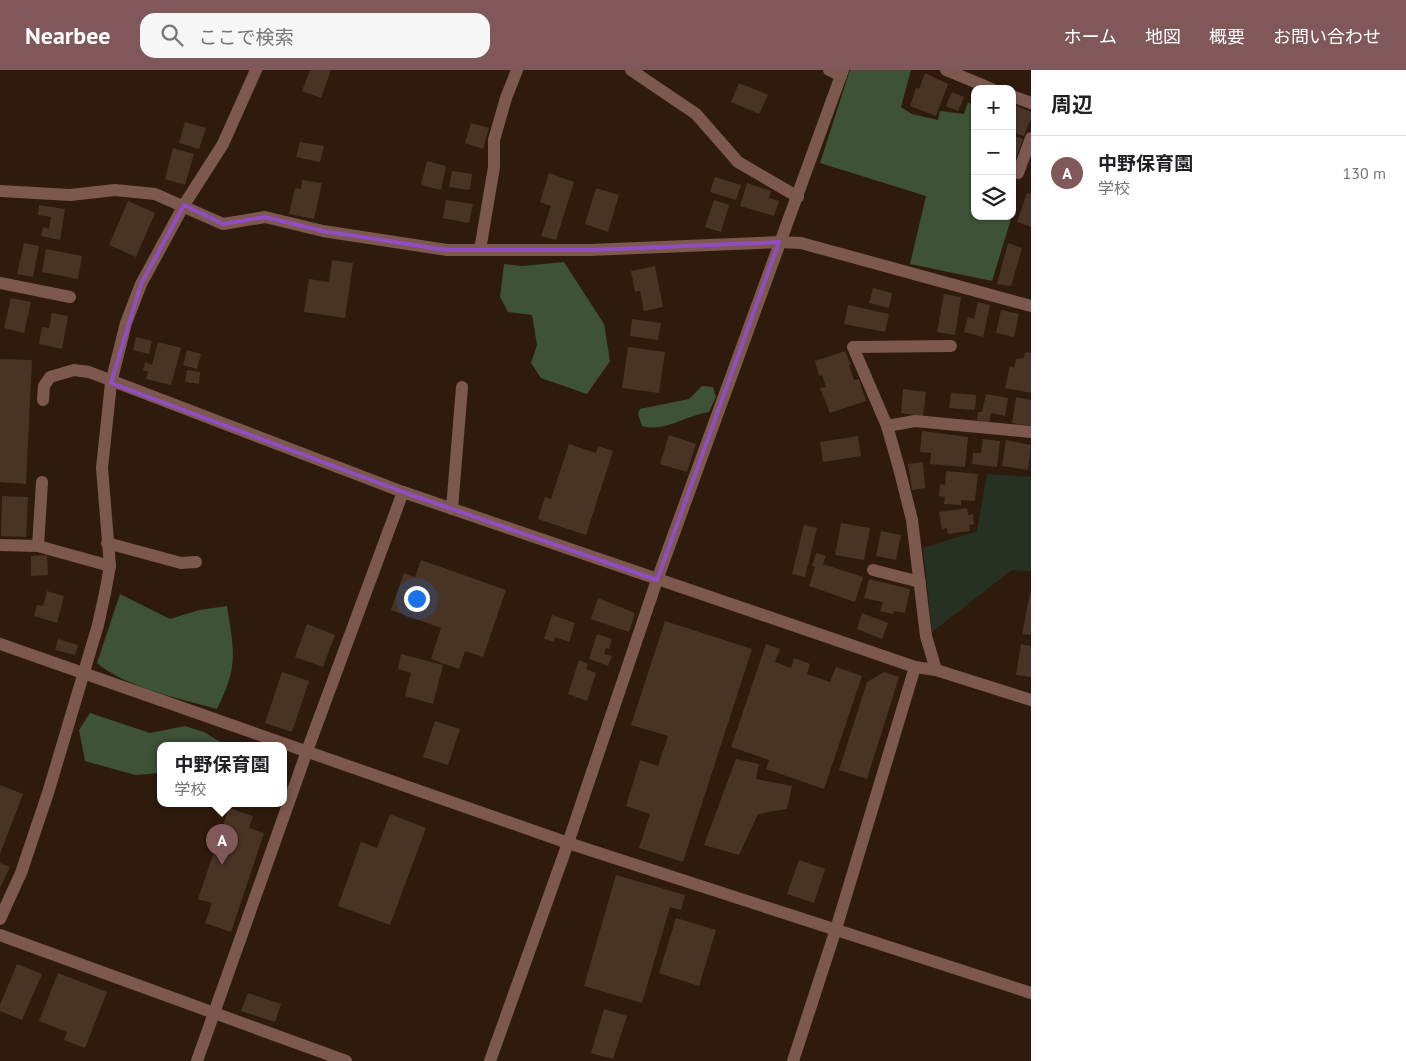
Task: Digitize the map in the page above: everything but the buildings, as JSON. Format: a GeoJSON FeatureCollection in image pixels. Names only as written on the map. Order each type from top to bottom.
{"type":"FeatureCollection","features":[{"type":"Feature","properties":{"kind":"street"},"geometry":{"type":"LineString","coordinates":[[0,919],[21,873],[98,624],[110,566],[102,468],[111,382],[126,323],[141,284],[184,205],[223,144],[256,70]]}},
{"type":"Feature","properties":{"kind":"street"},"geometry":{"type":"LineString","coordinates":[[480,250],[494,167],[494,140],[506,98],[517,70]]}},
{"type":"Feature","properties":{"kind":"street"},"geometry":{"type":"LineString","coordinates":[[631,70],[696,114],[738,162],[798,197]]}},
{"type":"Feature","properties":{"kind":"street"},"geometry":{"type":"LineString","coordinates":[[946,70],[982,85]]}},
{"type":"Feature","properties":{"kind":"street"},"geometry":{"type":"LineString","coordinates":[[490,1061],[568,843],[657,580],[779,242],[798,197],[838,72]]}},
{"type":"Feature","properties":{"kind":"street"},"geometry":{"type":"LineString","coordinates":[[1016,97],[1031,103]]}},
{"type":"Feature","properties":{"kind":"street"},"geometry":{"type":"LineString","coordinates":[[1018,173],[1031,138]]}},
{"type":"Feature","properties":{"kind":"street"},"geometry":{"type":"LineString","coordinates":[[0,191],[70,195],[115,190],[155,194],[184,205],[223,224],[265,217],[352,236],[446,250],[590,250],[779,242],[801,243],[1031,306]]}},
{"type":"Feature","properties":{"kind":"street"},"geometry":{"type":"LineString","coordinates":[[0,283],[70,297]]}},
{"type":"Feature","properties":{"kind":"street"},"geometry":{"type":"LineString","coordinates":[[936,670],[926,636],[912,520],[887,426],[853,347],[951,346]]}},
{"type":"Feature","properties":{"kind":"street"},"geometry":{"type":"LineString","coordinates":[[43,400],[44,386],[50,377],[74,370],[89,372],[403,492],[657,580],[915,666],[936,670],[1031,700]]}},
{"type":"Feature","properties":{"kind":"street"},"geometry":{"type":"LineString","coordinates":[[452,509],[462,387]]}},
{"type":"Feature","properties":{"kind":"street"},"geometry":{"type":"LineString","coordinates":[[887,426],[915,421],[1031,432]]}},
{"type":"Feature","properties":{"kind":"street"},"geometry":{"type":"LineString","coordinates":[[38,546],[42,482]]}},
{"type":"Feature","properties":{"kind":"street"},"geometry":{"type":"LineString","coordinates":[[198,1061],[307,751],[403,492]]}},
{"type":"Feature","properties":{"kind":"street"},"geometry":{"type":"LineString","coordinates":[[108,543],[181,563],[196,562]]}},
{"type":"Feature","properties":{"kind":"street"},"geometry":{"type":"LineString","coordinates":[[0,545],[38,546],[110,566]]}},
{"type":"Feature","properties":{"kind":"street"},"geometry":{"type":"LineString","coordinates":[[873,570],[920,582]]}},
{"type":"Feature","properties":{"kind":"street"},"geometry":{"type":"LineString","coordinates":[[0,644],[281,742]]}},
{"type":"Feature","properties":{"kind":"street"},"geometry":{"type":"LineString","coordinates":[[793,1061],[836,929],[915,666]]}},
{"type":"Feature","properties":{"kind":"street"},"geometry":{"type":"LineString","coordinates":[[287,744],[568,843],[1031,993]]}},
{"type":"Feature","properties":{"kind":"street"},"geometry":{"type":"LineString","coordinates":[[0,935],[214,1015],[346,1061]]}},
{"type":"Feature","properties":{"kind":"highlighted area"},"geometry":{"type":"Polygon","coordinates":[[[184,205],[223,224],[265,217],[323,231],[447,250],[590,250],[779,242],[657,580],[403,492],[111,383],[141,284],[184,205]]]}},
{"type":"Feature","properties":{"kind":"green space"},"geometry":{"type":"Polygon","coordinates":[[[850,70],[911,70],[901,107],[912,114],[938,120],[940,111],[964,114],[968,102],[971,104],[971,220],[1011,220],[992,281],[910,264],[926,196],[820,163],[850,70]]]}},
{"type":"Feature","properties":{"kind":"green space"},"geometry":{"type":"Polygon","coordinates":[[[564,262],[604,324],[610,361],[587,394],[541,378],[531,363],[537,345],[532,315],[508,312],[500,297],[504,264],[522,266],[564,262]]]}},
{"type":"Feature","properties":{"kind":"green space"},"geometry":{"type":"Polygon","coordinates":[[[702,386],[713,387],[716,397],[709,412],[659,427],[650,428],[642,426],[638,414],[640,409],[689,399],[702,386]]]}},
{"type":"Feature","properties":{"kind":"green space"},"geometry":{"type":"Polygon","coordinates":[[[987,474],[1031,477],[1031,571],[1012,570],[932,632],[923,548],[977,531],[987,474]]]}},
{"type":"Feature","properties":{"kind":"green space"},"geometry":{"type":"Polygon","coordinates":[[[120,594],[170,619],[199,610],[227,606],[233,647],[232,669],[217,709],[122,679],[97,663],[120,594]]]}},
{"type":"Feature","properties":{"kind":"green space"},"geometry":{"type":"Polygon","coordinates":[[[90,713],[150,733],[185,726],[204,732],[220,742],[157,742],[157,773],[135,775],[85,761],[79,730],[90,713]]]}},
{"type":"Feature","properties":{"kind":"place","name":"中野保育園"},"geometry":{"type":"Point","coordinates":[222,865]}}]}
